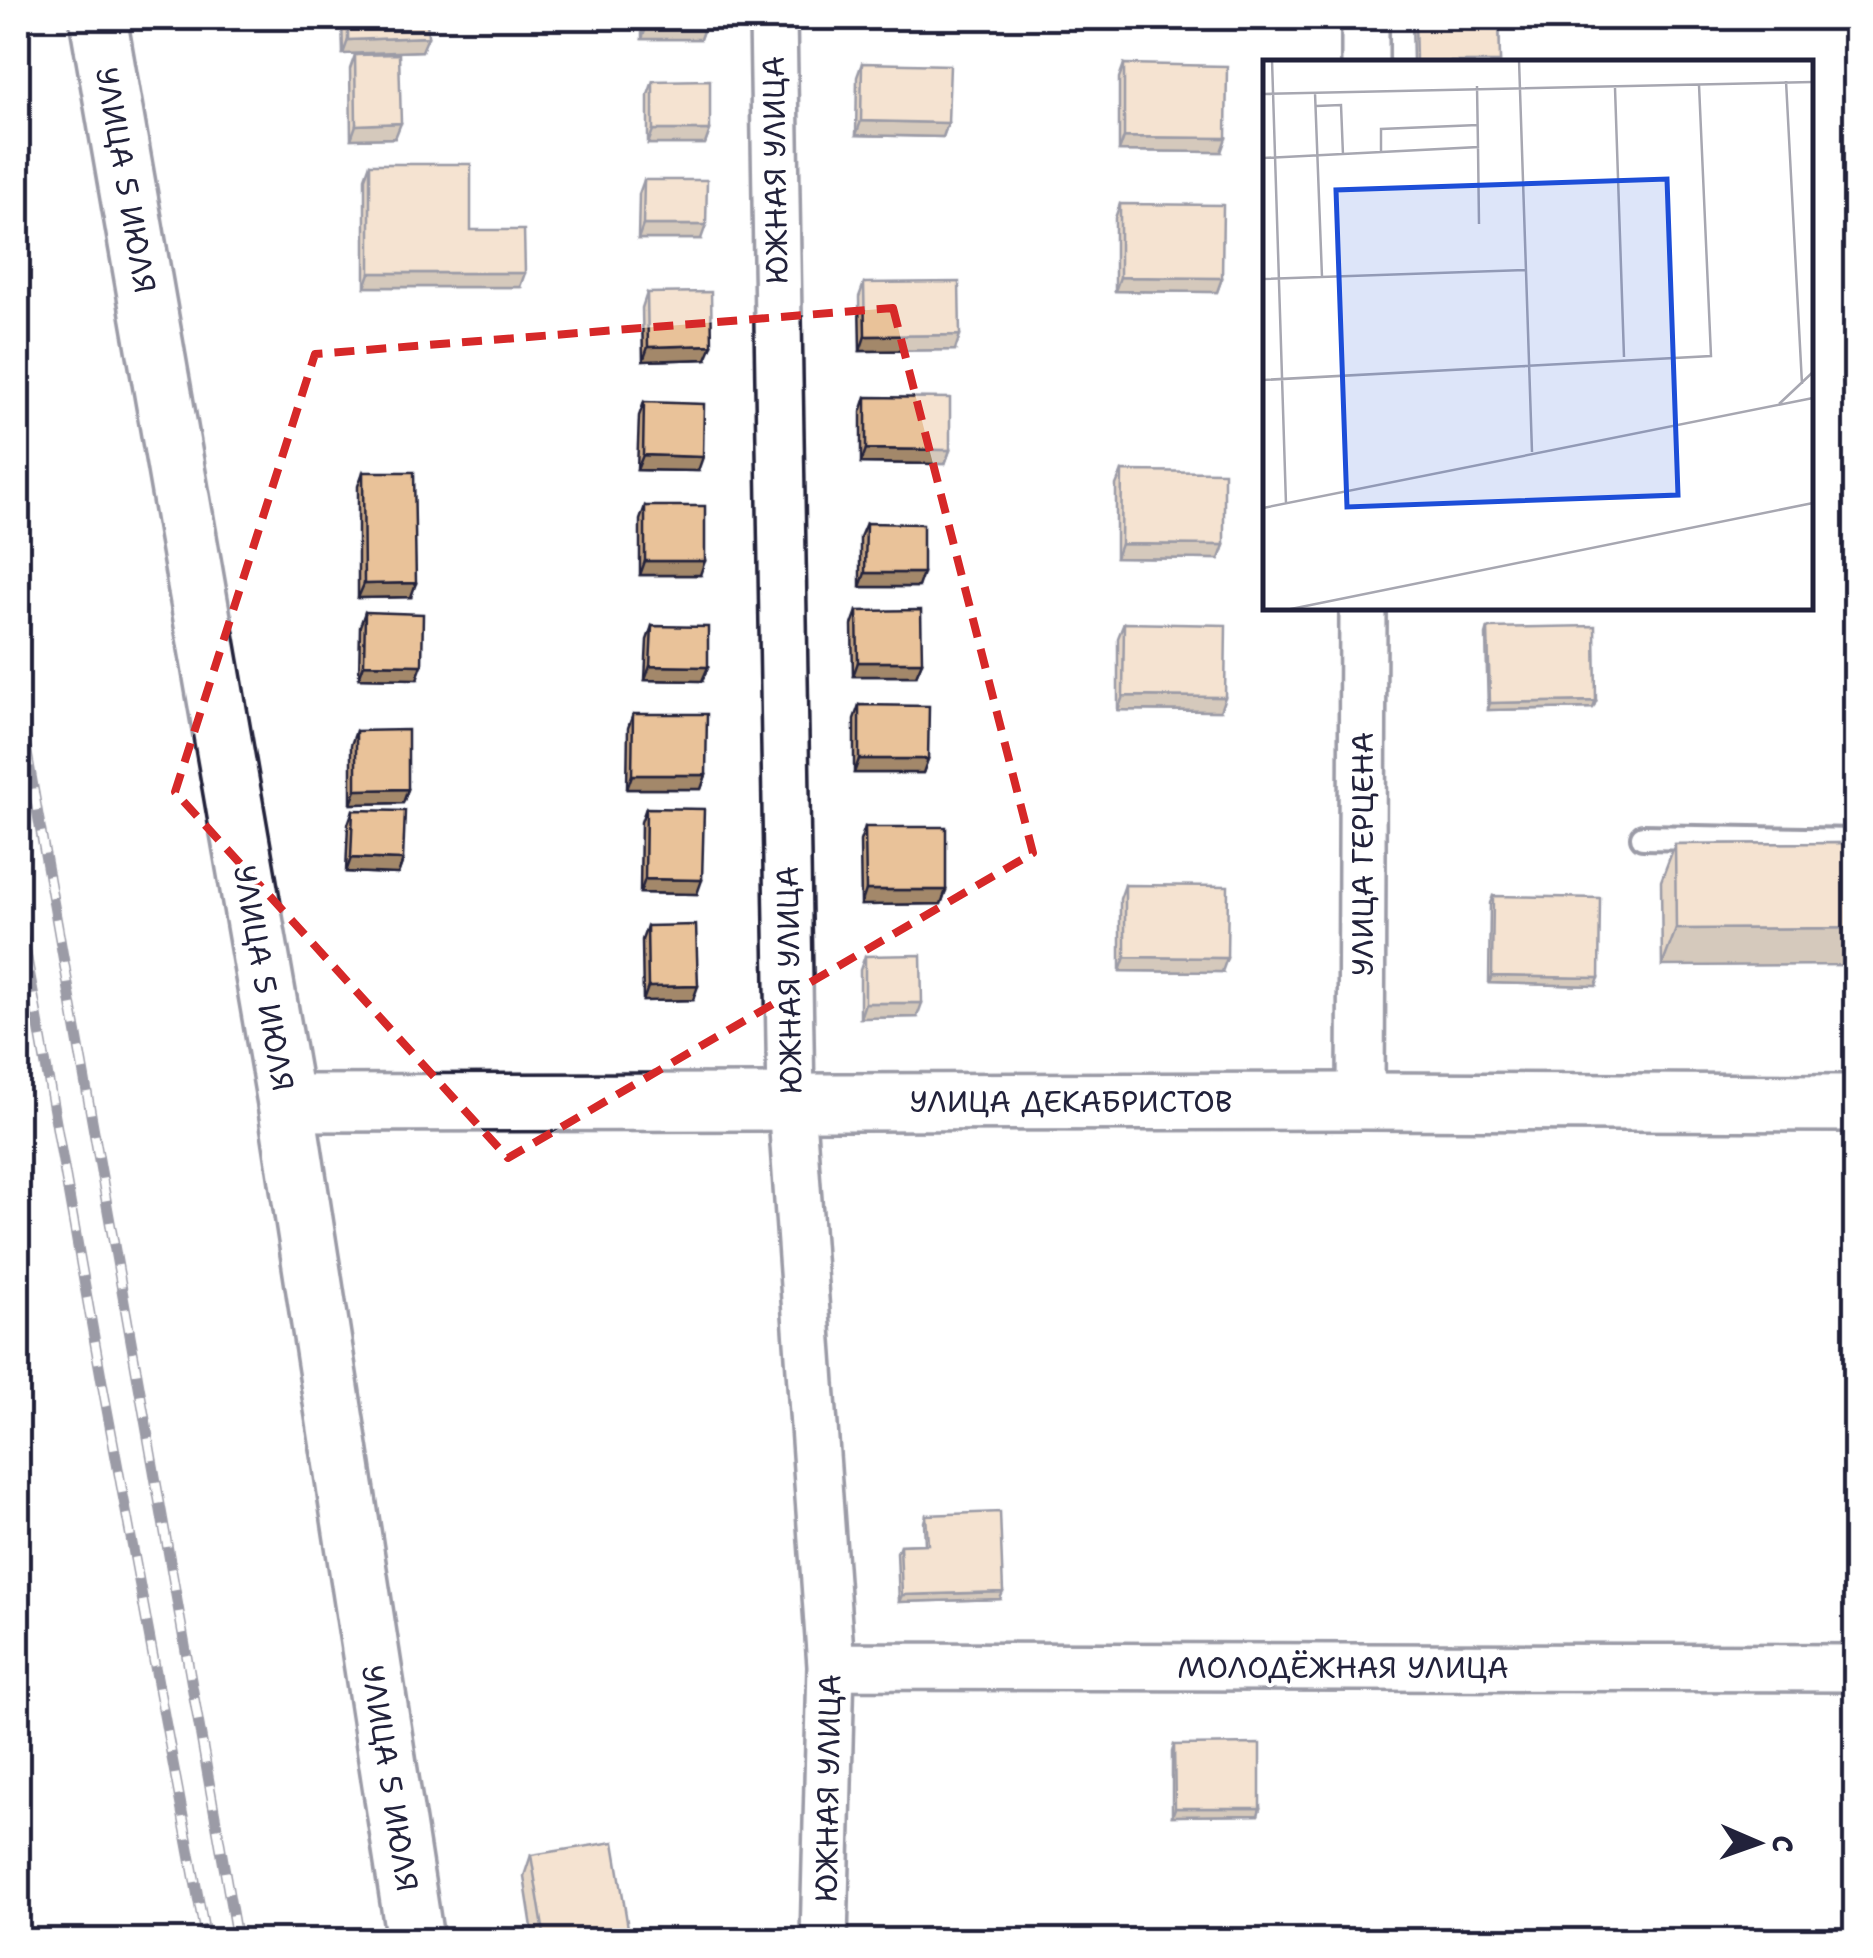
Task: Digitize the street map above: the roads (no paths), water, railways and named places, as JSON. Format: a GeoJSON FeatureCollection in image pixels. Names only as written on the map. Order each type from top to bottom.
{"type":"FeatureCollection","features":[{"type":"Feature","properties":{"kind":"main road","name":"УЛИЦА 5 ИЮЛЯ"},"geometry":{"type":"LineString","coordinates":[[98,18],[286,1103],[415,1940]]}},
{"type":"Feature","properties":{"kind":"main road","name":"УЛИЦА ДЕКАБРИСТОВ"},"geometry":{"type":"LineString","coordinates":[[286,1103],[1856,1103]]}},
{"type":"Feature","properties":{"kind":"street","name":"ЮЖНАЯ УЛИЦА"},"geometry":{"type":"LineString","coordinates":[[772,18],[792,1102],[831,1666],[824,1940]]}},
{"type":"Feature","properties":{"kind":"street"},"geometry":{"type":"LineString","coordinates":[[1365,60],[1366,18]]}},
{"type":"Feature","properties":{"kind":"street","name":"УЛИЦА ГЕРЦЕНА"},"geometry":{"type":"LineString","coordinates":[[1361,1101],[1363,610]]}},
{"type":"Feature","properties":{"kind":"street","name":"МОЛОДЁЖНАЯ УЛИЦА"},"geometry":{"type":"LineString","coordinates":[[831,1666],[1856,1668]]}},
{"type":"Feature","properties":{"kind":"lane"},"geometry":{"type":"LineString","coordinates":[[1642,837],[1856,841]]}},
{"type":"Feature","properties":{"kind":"railway"},"geometry":{"type":"LineString","coordinates":[[18,702],[237,1940]]}},
{"type":"Feature","properties":{"kind":"railway"},"geometry":{"type":"LineString","coordinates":[[18,908],[206,1940]]}}]}
